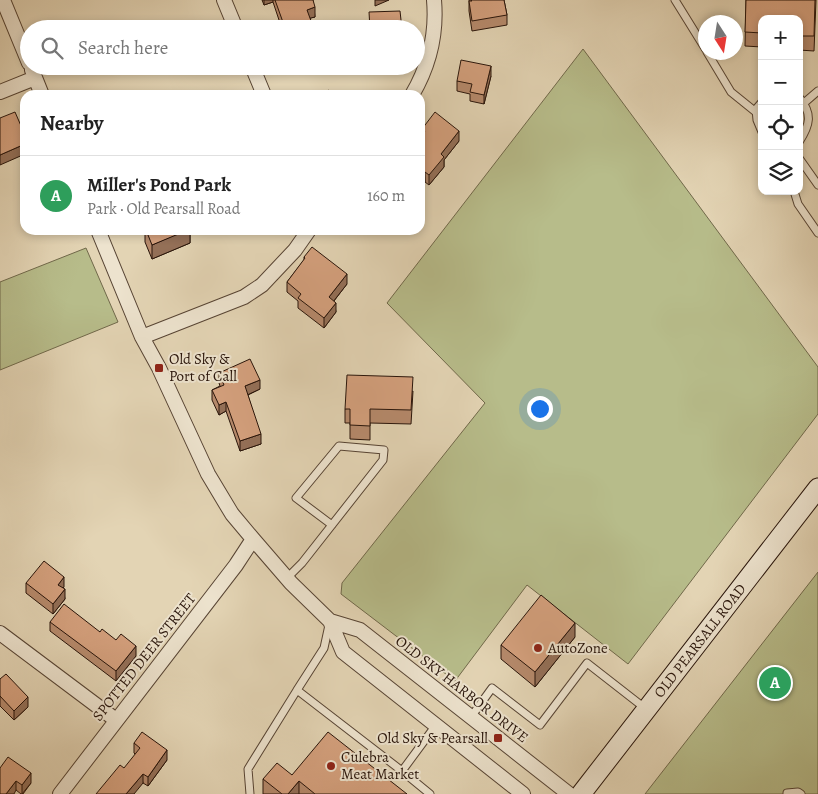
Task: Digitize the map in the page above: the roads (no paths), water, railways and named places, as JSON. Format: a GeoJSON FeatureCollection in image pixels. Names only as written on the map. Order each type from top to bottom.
{"type":"FeatureCollection","features":[{"type":"Feature","properties":{"kind":"main road","name":"OLD PEARSALL ROAD"},"geometry":{"type":"LineString","coordinates":[[581,794],[818,488]]}},
{"type":"Feature","properties":{"kind":"street"},"geometry":{"type":"LineString","coordinates":[[4,0],[20,41]]}},
{"type":"Feature","properties":{"kind":"street"},"geometry":{"type":"LineString","coordinates":[[224,0],[232,20]]}},
{"type":"Feature","properties":{"kind":"street"},"geometry":{"type":"LineString","coordinates":[[425,68],[430,56],[435,26],[434,0]]}},
{"type":"Feature","properties":{"kind":"street"},"geometry":{"type":"LineString","coordinates":[[0,92],[23,75]]}},
{"type":"Feature","properties":{"kind":"street"},"geometry":{"type":"LineString","coordinates":[[34,75],[40,90]]}},
{"type":"Feature","properties":{"kind":"street"},"geometry":{"type":"LineString","coordinates":[[256,75],[262,90]]}},
{"type":"Feature","properties":{"kind":"street"},"geometry":{"type":"LineString","coordinates":[[414,90],[422,75]]}},
{"type":"Feature","properties":{"kind":"street","name":"OLD SKY HARBOR DRIVE"},"geometry":{"type":"LineString","coordinates":[[100,235],[142,337],[159,368],[208,474],[232,514],[287,578],[330,621],[344,652],[523,794]]}},
{"type":"Feature","properties":{"kind":"street"},"geometry":{"type":"LineString","coordinates":[[142,337],[244,297],[262,286],[295,250],[306,235]]}},
{"type":"Feature","properties":{"kind":"street","name":"SPOTTED DEER STREET"},"geometry":{"type":"LineString","coordinates":[[60,794],[236,565],[253,539]]}},
{"type":"Feature","properties":{"kind":"street","name":"OLD SKY HARBOR DRIVE"},"geometry":{"type":"LineString","coordinates":[[330,621],[360,630],[569,794]]}},
{"type":"Feature","properties":{"kind":"street"},"geometry":{"type":"LineString","coordinates":[[0,633],[116,720]]}},
{"type":"Feature","properties":{"kind":"lane"},"geometry":{"type":"LineString","coordinates":[[675,0],[698,38]]}},
{"type":"Feature","properties":{"kind":"lane"},"geometry":{"type":"LineString","coordinates":[[711,60],[730,92],[757,113]]}},
{"type":"Feature","properties":{"kind":"lane"},"geometry":{"type":"LineString","coordinates":[[803,99],[818,91]]}},
{"type":"Feature","properties":{"kind":"lane"},"geometry":{"type":"LineString","coordinates":[[803,103],[809,120],[803,135]]}},
{"type":"Feature","properties":{"kind":"lane"},"geometry":{"type":"LineString","coordinates":[[758,122],[756,109],[759,105]]}},
{"type":"Feature","properties":{"kind":"lane"},"geometry":{"type":"LineString","coordinates":[[803,164],[818,185]]}},
{"type":"Feature","properties":{"kind":"lane"},"geometry":{"type":"LineString","coordinates":[[795,195],[798,204],[818,233]]}},
{"type":"Feature","properties":{"kind":"lane"},"geometry":{"type":"LineString","coordinates":[[287,578],[302,563],[332,525],[383,460],[384,450],[339,446],[296,498],[332,525]]}},
{"type":"Feature","properties":{"kind":"lane"},"geometry":{"type":"LineString","coordinates":[[250,794],[248,769],[324,648],[330,621]]}},
{"type":"Feature","properties":{"kind":"lane"},"geometry":{"type":"LineString","coordinates":[[471,717],[492,688],[540,725],[587,663],[646,709]]}},
{"type":"Feature","properties":{"kind":"lane"},"geometry":{"type":"LineString","coordinates":[[297,690],[430,794]]}},
{"type":"Feature","properties":{"kind":"lane"},"geometry":{"type":"LineString","coordinates":[[402,771],[436,725]]}},
{"type":"Feature","properties":{"kind":"lane"},"geometry":{"type":"LineString","coordinates":[[786,794],[798,792],[800,794]]}},
{"type":"Feature","properties":{"kind":"place","name":"Old Sky & Port of Call"},"geometry":{"type":"Point","coordinates":[159,368]}},
{"type":"Feature","properties":{"kind":"place","name":"AutoZone"},"geometry":{"type":"Point","coordinates":[538,648]}},
{"type":"Feature","properties":{"kind":"place","name":"Miller's Pond Park"},"geometry":{"type":"Point","coordinates":[775,683]}},
{"type":"Feature","properties":{"kind":"place","name":"Old Sky & Pearsall"},"geometry":{"type":"Point","coordinates":[498,738]}},
{"type":"Feature","properties":{"kind":"place","name":"Culebra Meat Market"},"geometry":{"type":"Point","coordinates":[331,766]}}]}
